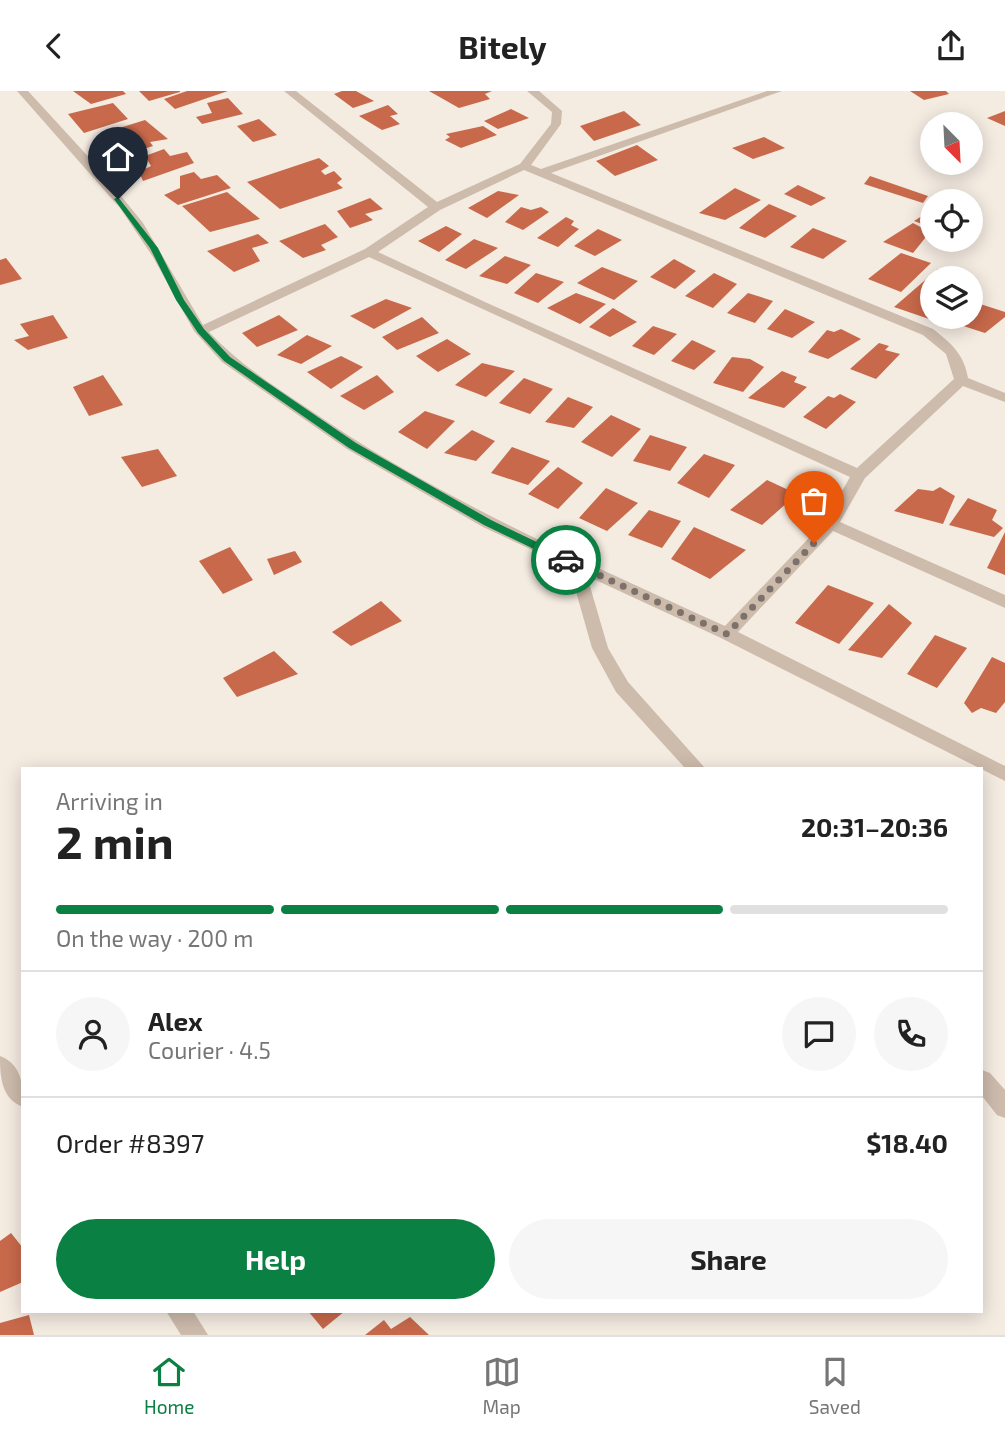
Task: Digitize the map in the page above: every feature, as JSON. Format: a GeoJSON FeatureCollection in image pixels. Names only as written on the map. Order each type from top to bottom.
{"type":"FeatureCollection","features":[{"type":"Feature","properties":{"kind":"street"},"geometry":{"type":"LineString","coordinates":[[22,91],[118,199],[154,248],[180,300],[201,331],[227,359],[352,446],[488,523],[727,634],[1005,774]]}},
{"type":"Feature","properties":{"kind":"street"},"geometry":{"type":"LineString","coordinates":[[289,91],[436,208]]}},
{"type":"Feature","properties":{"kind":"street"},"geometry":{"type":"LineString","coordinates":[[201,331],[369,252],[436,208],[524,166],[556,124],[557,111],[532,91]]}},
{"type":"Feature","properties":{"kind":"street"},"geometry":{"type":"LineString","coordinates":[[540,173],[777,91]]}},
{"type":"Feature","properties":{"kind":"street"},"geometry":{"type":"LineString","coordinates":[[524,166],[928,332],[947,346],[960,362],[961,380]]}},
{"type":"Feature","properties":{"kind":"street"},"geometry":{"type":"LineString","coordinates":[[369,252],[480,305],[859,475]]}},
{"type":"Feature","properties":{"kind":"street"},"geometry":{"type":"LineString","coordinates":[[961,380],[1005,398]]}},
{"type":"Feature","properties":{"kind":"street"},"geometry":{"type":"LineString","coordinates":[[727,634],[831,524],[859,475],[961,380]]}},
{"type":"Feature","properties":{"kind":"street"},"geometry":{"type":"LineString","coordinates":[[831,524],[1005,602]]}},
{"type":"Feature","properties":{"kind":"street"},"geometry":{"type":"LineString","coordinates":[[576,565],[600,648],[622,687],[695,767]]}},
{"type":"Feature","properties":{"kind":"street"},"geometry":{"type":"LineString","coordinates":[[0,1066],[21,1094]]}},
{"type":"Feature","properties":{"kind":"street"},"geometry":{"type":"LineString","coordinates":[[983,1081],[1005,1107]]}},
{"type":"Feature","properties":{"kind":"street"},"geometry":{"type":"LineString","coordinates":[[180,1313],[196,1335]]}},
{"type":"Feature","properties":{"kind":"building"},"geometry":{"type":"Polygon","coordinates":[[[73,91],[123,91],[126,94],[91,104],[73,91]]]}},
{"type":"Feature","properties":{"kind":"building"},"geometry":{"type":"Polygon","coordinates":[[[139,91],[180,91],[180,92],[149,101],[139,91]]]}},
{"type":"Feature","properties":{"kind":"building"},"geometry":{"type":"Polygon","coordinates":[[[187,91],[228,91],[175,109],[164,99],[187,91]]]}},
{"type":"Feature","properties":{"kind":"building"},"geometry":{"type":"Polygon","coordinates":[[[356,91],[374,101],[353,108],[334,94],[356,91]]]}},
{"type":"Feature","properties":{"kind":"building"},"geometry":{"type":"Polygon","coordinates":[[[429,91],[492,91],[485,94],[490,99],[459,108],[429,91]]]}},
{"type":"Feature","properties":{"kind":"building"},"geometry":{"type":"Polygon","coordinates":[[[910,91],[946,91],[949,94],[924,100],[910,91]]]}},
{"type":"Feature","properties":{"kind":"building"},"geometry":{"type":"Polygon","coordinates":[[[228,98],[243,114],[202,124],[196,117],[212,113],[207,103],[228,98]]]}},
{"type":"Feature","properties":{"kind":"building"},"geometry":{"type":"Polygon","coordinates":[[[113,103],[128,119],[84,133],[68,114],[113,103]]]}},
{"type":"Feature","properties":{"kind":"building"},"geometry":{"type":"Polygon","coordinates":[[[388,105],[398,114],[390,116],[400,124],[382,130],[359,116],[388,105]]]}},
{"type":"Feature","properties":{"kind":"building"},"geometry":{"type":"Polygon","coordinates":[[[511,109],[529,118],[498,129],[484,121],[511,109]]]}},
{"type":"Feature","properties":{"kind":"building"},"geometry":{"type":"Polygon","coordinates":[[[624,111],[641,125],[594,141],[580,126],[624,111]]]}},
{"type":"Feature","properties":{"kind":"building"},"geometry":{"type":"Polygon","coordinates":[[[1005,111],[1005,126],[987,118],[1005,111]]]}},
{"type":"Feature","properties":{"kind":"building"},"geometry":{"type":"Polygon","coordinates":[[[259,119],[277,135],[253,142],[237,126],[259,119]]]}},
{"type":"Feature","properties":{"kind":"building"},"geometry":{"type":"Polygon","coordinates":[[[145,120],[168,139],[150,142],[153,146],[131,153],[110,131],[145,120]]]}},
{"type":"Feature","properties":{"kind":"building"},"geometry":{"type":"Polygon","coordinates":[[[483,126],[497,135],[461,148],[445,140],[450,137],[446,134],[483,126]]]}},
{"type":"Feature","properties":{"kind":"building"},"geometry":{"type":"Polygon","coordinates":[[[764,137],[785,148],[753,159],[732,148],[764,137]]]}},
{"type":"Feature","properties":{"kind":"building"},"geometry":{"type":"Polygon","coordinates":[[[637,145],[658,160],[615,176],[596,161],[637,145]]]}},
{"type":"Feature","properties":{"kind":"building"},"geometry":{"type":"Polygon","coordinates":[[[164,149],[170,156],[187,152],[194,163],[143,181],[139,172],[151,166],[145,156],[164,149]]]}},
{"type":"Feature","properties":{"kind":"building"},"geometry":{"type":"Polygon","coordinates":[[[319,158],[329,166],[321,171],[325,175],[334,171],[342,179],[337,183],[343,188],[280,209],[247,182],[319,158]]]}},
{"type":"Feature","properties":{"kind":"building"},"geometry":{"type":"Polygon","coordinates":[[[194,172],[201,179],[217,175],[231,188],[178,205],[164,195],[180,188],[180,176],[194,172]]]}},
{"type":"Feature","properties":{"kind":"building"},"geometry":{"type":"Polygon","coordinates":[[[870,176],[920,193],[920,202],[864,184],[870,176]]]}},
{"type":"Feature","properties":{"kind":"building"},"geometry":{"type":"Polygon","coordinates":[[[798,185],[826,198],[811,206],[784,194],[798,185]]]}},
{"type":"Feature","properties":{"kind":"building"},"geometry":{"type":"Polygon","coordinates":[[[735,188],[761,200],[725,220],[699,213],[735,188]]]}},
{"type":"Feature","properties":{"kind":"building"},"geometry":{"type":"Polygon","coordinates":[[[498,191],[519,195],[487,218],[468,208],[498,191]]]}},
{"type":"Feature","properties":{"kind":"building"},"geometry":{"type":"Polygon","coordinates":[[[227,192],[260,219],[210,232],[182,206],[227,192]]]}},
{"type":"Feature","properties":{"kind":"building"},"geometry":{"type":"Polygon","coordinates":[[[370,198],[383,209],[365,214],[373,220],[350,228],[337,211],[370,198]]]}},
{"type":"Feature","properties":{"kind":"building"},"geometry":{"type":"Polygon","coordinates":[[[769,204],[797,216],[765,238],[739,228],[769,204]]]}},
{"type":"Feature","properties":{"kind":"building"},"geometry":{"type":"Polygon","coordinates":[[[521,207],[531,210],[541,207],[549,212],[523,230],[505,222],[521,207]]]}},
{"type":"Feature","properties":{"kind":"building"},"geometry":{"type":"Polygon","coordinates":[[[566,217],[574,221],[571,225],[579,229],[558,247],[537,238],[566,217]]]}},
{"type":"Feature","properties":{"kind":"building"},"geometry":{"type":"Polygon","coordinates":[[[913,223],[920,227],[920,244],[913,253],[883,242],[913,223]]]}},
{"type":"Feature","properties":{"kind":"building"},"geometry":{"type":"Polygon","coordinates":[[[325,224],[338,237],[321,245],[326,250],[303,258],[279,241],[325,224]]]}},
{"type":"Feature","properties":{"kind":"building"},"geometry":{"type":"Polygon","coordinates":[[[446,226],[462,234],[439,252],[418,241],[446,226]]]}},
{"type":"Feature","properties":{"kind":"building"},"geometry":{"type":"Polygon","coordinates":[[[813,228],[847,241],[823,259],[790,247],[813,228]]]}},
{"type":"Feature","properties":{"kind":"building"},"geometry":{"type":"Polygon","coordinates":[[[598,229],[622,240],[595,256],[574,246],[598,229]]]}},
{"type":"Feature","properties":{"kind":"building"},"geometry":{"type":"Polygon","coordinates":[[[258,234],[269,243],[252,248],[260,261],[234,272],[207,251],[258,234]]]}},
{"type":"Feature","properties":{"kind":"building"},"geometry":{"type":"Polygon","coordinates":[[[474,239],[498,248],[466,269],[445,260],[474,239]]]}},
{"type":"Feature","properties":{"kind":"building"},"geometry":{"type":"Polygon","coordinates":[[[901,253],[931,263],[920,266],[920,274],[901,292],[868,279],[901,253]]]}},
{"type":"Feature","properties":{"kind":"building"},"geometry":{"type":"Polygon","coordinates":[[[505,256],[531,265],[507,284],[479,276],[505,256]]]}},
{"type":"Feature","properties":{"kind":"building"},"geometry":{"type":"Polygon","coordinates":[[[6,258],[22,279],[0,285],[0,260],[6,258]]]}},
{"type":"Feature","properties":{"kind":"building"},"geometry":{"type":"Polygon","coordinates":[[[674,259],[696,271],[675,289],[650,277],[674,259]]]}},
{"type":"Feature","properties":{"kind":"building"},"geometry":{"type":"Polygon","coordinates":[[[602,267],[638,281],[614,300],[577,283],[602,267]]]}},
{"type":"Feature","properties":{"kind":"building"},"geometry":{"type":"Polygon","coordinates":[[[536,273],[564,282],[538,303],[514,293],[536,273]]]}},
{"type":"Feature","properties":{"kind":"building"},"geometry":{"type":"Polygon","coordinates":[[[714,273],[737,284],[713,308],[685,296],[714,273]]]}},
{"type":"Feature","properties":{"kind":"building"},"geometry":{"type":"Polygon","coordinates":[[[920,285],[920,316],[894,307],[920,285]]]}},
{"type":"Feature","properties":{"kind":"building"},"geometry":{"type":"Polygon","coordinates":[[[576,293],[606,304],[580,324],[547,308],[576,293]]]}},
{"type":"Feature","properties":{"kind":"building"},"geometry":{"type":"Polygon","coordinates":[[[748,293],[773,301],[755,323],[727,313],[748,293]]]}},
{"type":"Feature","properties":{"kind":"building"},"geometry":{"type":"Polygon","coordinates":[[[386,299],[412,308],[374,329],[350,316],[386,299]]]}},
{"type":"Feature","properties":{"kind":"building"},"geometry":{"type":"Polygon","coordinates":[[[983,305],[1005,312],[1005,317],[985,333],[973,329],[983,329],[983,305]]]}},
{"type":"Feature","properties":{"kind":"building"},"geometry":{"type":"Polygon","coordinates":[[[613,308],[637,322],[610,337],[589,327],[613,308]]]}},
{"type":"Feature","properties":{"kind":"building"},"geometry":{"type":"Polygon","coordinates":[[[785,309],[815,322],[792,338],[767,329],[785,309]]]}},
{"type":"Feature","properties":{"kind":"building"},"geometry":{"type":"Polygon","coordinates":[[[53,315],[68,338],[28,350],[14,340],[29,336],[20,324],[53,315]]]}},
{"type":"Feature","properties":{"kind":"building"},"geometry":{"type":"Polygon","coordinates":[[[279,315],[298,330],[257,347],[242,333],[279,315]]]}},
{"type":"Feature","properties":{"kind":"building"},"geometry":{"type":"Polygon","coordinates":[[[422,317],[439,333],[397,350],[382,337],[422,317]]]}},
{"type":"Feature","properties":{"kind":"building"},"geometry":{"type":"Polygon","coordinates":[[[653,326],[677,334],[654,355],[632,346],[653,326]]]}},
{"type":"Feature","properties":{"kind":"building"},"geometry":{"type":"Polygon","coordinates":[[[841,329],[861,339],[828,359],[808,352],[827,330],[834,332],[841,329]]]}},
{"type":"Feature","properties":{"kind":"building"},"geometry":{"type":"Polygon","coordinates":[[[307,335],[332,346],[301,364],[277,355],[307,335]]]}},
{"type":"Feature","properties":{"kind":"building"},"geometry":{"type":"Polygon","coordinates":[[[447,339],[471,354],[438,372],[416,356],[447,339]]]}},
{"type":"Feature","properties":{"kind":"building"},"geometry":{"type":"Polygon","coordinates":[[[692,340],[716,351],[694,370],[671,361],[692,340]]]}},
{"type":"Feature","properties":{"kind":"building"},"geometry":{"type":"Polygon","coordinates":[[[879,343],[889,346],[885,350],[900,354],[876,379],[850,369],[879,343]]]}},
{"type":"Feature","properties":{"kind":"building"},"geometry":{"type":"Polygon","coordinates":[[[341,356],[363,367],[331,389],[307,372],[341,356]]]}},
{"type":"Feature","properties":{"kind":"building"},"geometry":{"type":"Polygon","coordinates":[[[732,357],[750,359],[764,367],[743,392],[713,383],[732,357]]]}},
{"type":"Feature","properties":{"kind":"building"},"geometry":{"type":"Polygon","coordinates":[[[482,363],[515,371],[486,397],[455,385],[482,363]]]}},
{"type":"Feature","properties":{"kind":"building"},"geometry":{"type":"Polygon","coordinates":[[[782,371],[797,377],[794,382],[807,387],[784,408],[748,398],[782,371]]]}},
{"type":"Feature","properties":{"kind":"building"},"geometry":{"type":"Polygon","coordinates":[[[103,375],[123,405],[89,416],[73,387],[103,375]]]}},
{"type":"Feature","properties":{"kind":"building"},"geometry":{"type":"Polygon","coordinates":[[[377,375],[394,392],[364,410],[340,396],[377,375]]]}},
{"type":"Feature","properties":{"kind":"building"},"geometry":{"type":"Polygon","coordinates":[[[524,378],[553,389],[530,414],[499,403],[524,378]]]}},
{"type":"Feature","properties":{"kind":"building"},"geometry":{"type":"Polygon","coordinates":[[[840,394],[856,402],[826,429],[803,417],[828,396],[834,398],[840,394]]]}},
{"type":"Feature","properties":{"kind":"building"},"geometry":{"type":"Polygon","coordinates":[[[568,397],[593,407],[574,428],[545,422],[568,397]]]}},
{"type":"Feature","properties":{"kind":"building"},"geometry":{"type":"Polygon","coordinates":[[[425,411],[455,421],[427,449],[398,432],[425,411]]]}},
{"type":"Feature","properties":{"kind":"building"},"geometry":{"type":"Polygon","coordinates":[[[611,415],[641,429],[612,457],[581,442],[611,415]]]}},
{"type":"Feature","properties":{"kind":"building"},"geometry":{"type":"Polygon","coordinates":[[[472,430],[495,441],[476,461],[444,453],[472,430]]]}},
{"type":"Feature","properties":{"kind":"building"},"geometry":{"type":"Polygon","coordinates":[[[650,435],[687,447],[670,471],[633,461],[650,435]]]}},
{"type":"Feature","properties":{"kind":"building"},"geometry":{"type":"Polygon","coordinates":[[[512,447],[550,461],[528,485],[491,473],[512,447]]]}},
{"type":"Feature","properties":{"kind":"building"},"geometry":{"type":"Polygon","coordinates":[[[158,449],[177,476],[142,487],[121,457],[158,449]]]}},
{"type":"Feature","properties":{"kind":"building"},"geometry":{"type":"Polygon","coordinates":[[[704,454],[735,465],[709,498],[677,483],[704,454]]]}},
{"type":"Feature","properties":{"kind":"building"},"geometry":{"type":"Polygon","coordinates":[[[558,467],[583,483],[558,509],[528,494],[558,467]]]}},
{"type":"Feature","properties":{"kind":"building"},"geometry":{"type":"Polygon","coordinates":[[[767,480],[797,494],[762,525],[730,510],[767,480]]]}},
{"type":"Feature","properties":{"kind":"building"},"geometry":{"type":"Polygon","coordinates":[[[940,487],[955,496],[943,524],[894,511],[918,489],[933,491],[940,487]]]}},
{"type":"Feature","properties":{"kind":"building"},"geometry":{"type":"Polygon","coordinates":[[[606,488],[638,503],[607,531],[579,518],[606,488]]]}},
{"type":"Feature","properties":{"kind":"building"},"geometry":{"type":"Polygon","coordinates":[[[968,498],[997,510],[992,520],[1003,528],[994,537],[949,525],[968,498]]]}},
{"type":"Feature","properties":{"kind":"building"},"geometry":{"type":"Polygon","coordinates":[[[649,510],[681,521],[662,548],[628,535],[649,510]]]}},
{"type":"Feature","properties":{"kind":"building"},"geometry":{"type":"Polygon","coordinates":[[[694,527],[746,550],[710,579],[671,559],[694,527]]]}},
{"type":"Feature","properties":{"kind":"building"},"geometry":{"type":"Polygon","coordinates":[[[1005,532],[1005,575],[987,568],[1005,532]]]}},
{"type":"Feature","properties":{"kind":"building"},"geometry":{"type":"Polygon","coordinates":[[[230,547],[253,580],[223,594],[199,561],[230,547]]]}},
{"type":"Feature","properties":{"kind":"building"},"geometry":{"type":"Polygon","coordinates":[[[295,551],[302,562],[274,575],[267,559],[295,551]]]}},
{"type":"Feature","properties":{"kind":"building"},"geometry":{"type":"Polygon","coordinates":[[[828,585],[874,603],[839,644],[795,623],[828,585]]]}},
{"type":"Feature","properties":{"kind":"building"},"geometry":{"type":"Polygon","coordinates":[[[381,601],[402,621],[351,646],[332,632],[381,601]]]}},
{"type":"Feature","properties":{"kind":"building"},"geometry":{"type":"Polygon","coordinates":[[[889,604],[912,623],[882,658],[848,650],[889,604]]]}},
{"type":"Feature","properties":{"kind":"building"},"geometry":{"type":"Polygon","coordinates":[[[935,635],[967,648],[937,688],[907,674],[935,635]]]}},
{"type":"Feature","properties":{"kind":"building"},"geometry":{"type":"Polygon","coordinates":[[[274,651],[298,674],[237,697],[223,678],[274,651]]]}},
{"type":"Feature","properties":{"kind":"building"},"geometry":{"type":"Polygon","coordinates":[[[992,657],[1005,663],[1005,702],[996,713],[981,708],[972,713],[964,703],[992,657]]]}},
{"type":"Feature","properties":{"kind":"building"},"geometry":{"type":"Polygon","coordinates":[[[11,1233],[21,1246],[21,1283],[0,1292],[0,1241],[11,1233]]]}},
{"type":"Feature","properties":{"kind":"building"},"geometry":{"type":"Polygon","coordinates":[[[310,1313],[343,1313],[323,1329],[310,1313]]]}},
{"type":"Feature","properties":{"kind":"building"},"geometry":{"type":"Polygon","coordinates":[[[29,1315],[34,1335],[0,1335],[0,1323],[29,1315]]]}},
{"type":"Feature","properties":{"kind":"building"},"geometry":{"type":"Polygon","coordinates":[[[410,1317],[429,1335],[365,1335],[384,1320],[391,1329],[410,1317]]]}},
{"type":"Feature","properties":{"kind":"way so far"},"geometry":{"type":"LineString","coordinates":[[566,560],[727,634],[814,543]]}},
{"type":"Feature","properties":{"kind":"route"},"geometry":{"type":"LineString","coordinates":[[118,199],[154,248],[180,300],[201,331],[227,359],[352,446],[488,523],[566,560]]}}]}
